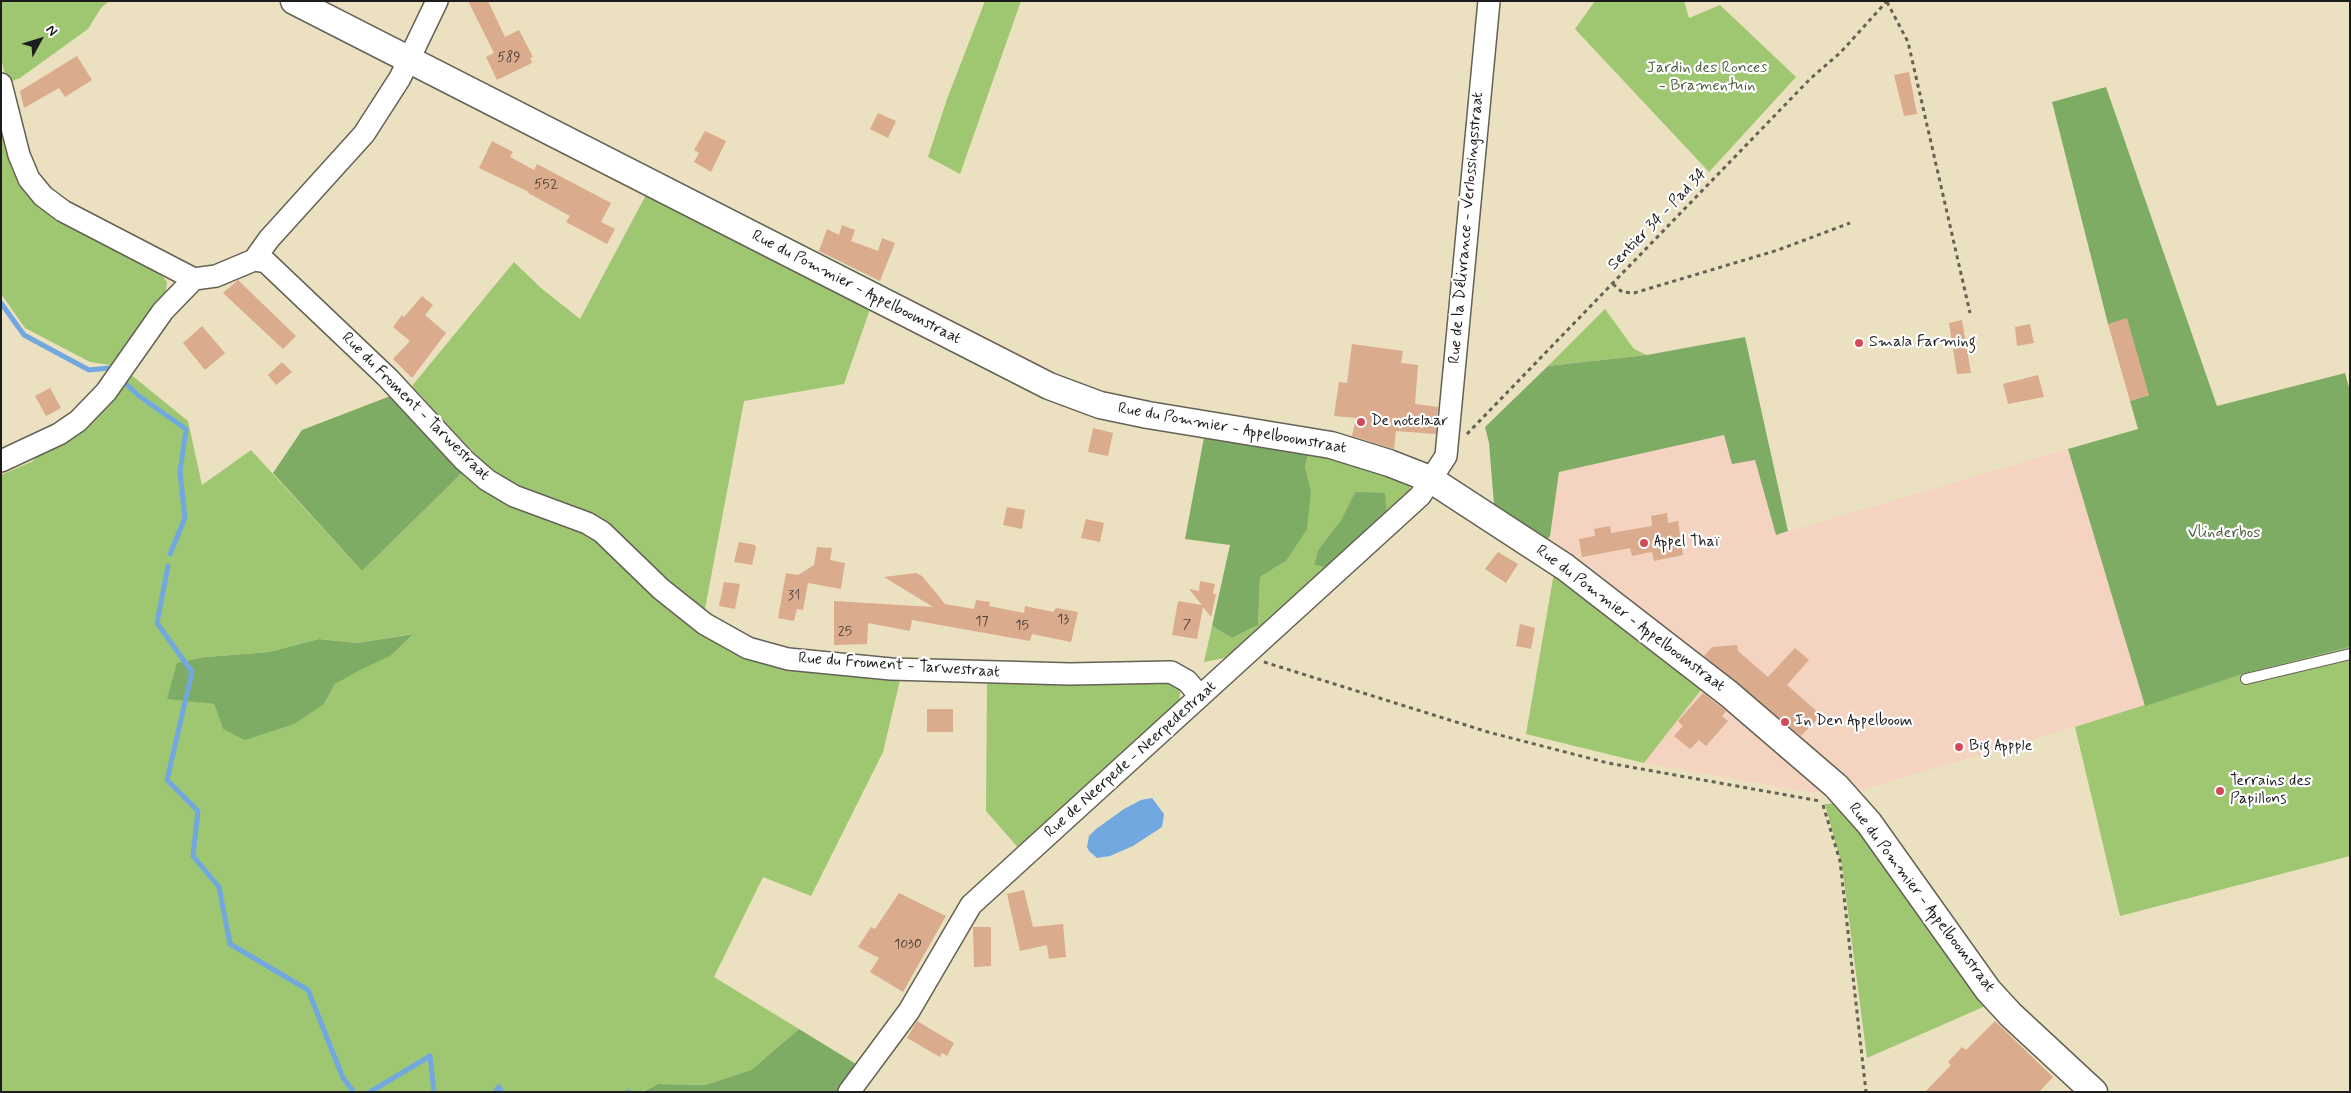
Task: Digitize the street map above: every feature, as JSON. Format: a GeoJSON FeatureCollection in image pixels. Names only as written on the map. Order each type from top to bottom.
{"type":"FeatureCollection","features":[{"type":"Feature","properties":{"kind":"street"},"geometry":{"type":"LineString","coordinates":[[3,90],[19,155],[28,179],[43,196],[63,211],[194,279],[216,276],[254,260],[269,239],[364,134],[400,78],[437,1]]}},
{"type":"Feature","properties":{"kind":"street","name":"Rue de la Délivrance - Verlossingsstraat"},"geometry":{"type":"LineString","coordinates":[[1446,456],[1489,1]]}},
{"type":"Feature","properties":{"kind":"street","name":"Rue du Pommier - Appelboomstraat"},"geometry":{"type":"LineString","coordinates":[[296,2],[1049,386],[1100,405],[1148,415],[1330,445],[1389,463],[1430,479],[1565,567],[1729,694],[1836,786],[1870,824],[1988,990],[2011,1015],[2094,1092]]}},
{"type":"Feature","properties":{"kind":"street","name":"Rue du Froment - Tarwestraat"},"geometry":{"type":"LineString","coordinates":[[254,260],[266,262],[388,378],[464,460],[487,480],[514,496],[587,523],[602,532],[661,589],[690,613],[705,624],[748,648],[788,659],[891,669],[1070,674],[1171,672],[1187,681],[1200,696]]}},
{"type":"Feature","properties":{"kind":"street"},"geometry":{"type":"LineString","coordinates":[[1,460],[59,434],[78,421],[106,392],[164,310],[194,279]]}},
{"type":"Feature","properties":{"kind":"street","name":"Rue de Neerpede - Neerpedestraat"},"geometry":{"type":"LineString","coordinates":[[849,1092],[909,1011],[971,905],[1420,496],[1446,456]]}},
{"type":"Feature","properties":{"kind":"lane"},"geometry":{"type":"LineString","coordinates":[[2246,678],[2350,654]]}},
{"type":"Feature","properties":{"kind":"path","name":"Sentier 34 - Pad 34"},"geometry":{"type":"LineString","coordinates":[[1446,456],[1810,79],[1840,52],[1887,1]]}},
{"type":"Feature","properties":{"kind":"path"},"geometry":{"type":"LineString","coordinates":[[1887,1],[1908,42],[1970,313]]}},
{"type":"Feature","properties":{"kind":"path"},"geometry":{"type":"LineString","coordinates":[[1613,284],[1622,292],[1634,293],[1778,250],[1850,223]]}},
{"type":"Feature","properties":{"kind":"path"},"geometry":{"type":"LineString","coordinates":[[1245,655],[1488,732],[1608,763],[1822,801],[1840,861],[1866,1092]]}},
{"type":"Feature","properties":{"kind":"shaded area"},"geometry":{"type":"Polygon","coordinates":[[[1724,435],[1755,459],[1776,535],[2068,449],[2145,706],[1854,792],[1839,780],[1815,793],[1644,763],[1704,686],[1547,540],[1550,536],[1559,472],[1724,435]]]}},
{"type":"Feature","properties":{"kind":"green space"},"geometry":{"type":"Polygon","coordinates":[[[1,1],[109,1],[101,8],[88,29],[20,78],[7,83],[1,58],[1,1]]]}},
{"type":"Feature","properties":{"kind":"green space"},"geometry":{"type":"Polygon","coordinates":[[[985,1],[1021,1],[960,174],[928,157],[947,99],[985,1]]]}},
{"type":"Feature","properties":{"kind":"green space","name":"Jardin des Ronces - Bramentuin"},"geometry":{"type":"Polygon","coordinates":[[[1595,1],[1684,1],[1689,18],[1720,5],[1796,77],[1709,172],[1575,29],[1595,1]]]}},
{"type":"Feature","properties":{"kind":"green space","name":"Vlinderbos"},"geometry":{"type":"Polygon","coordinates":[[[2106,87],[2217,406],[2345,373],[2350,391],[2350,647],[2246,673],[2145,706],[2068,449],[2138,429],[2130,401],[2149,395],[2108,324],[2052,102],[2106,87]]]}},
{"type":"Feature","properties":{"kind":"green space"},"geometry":{"type":"Polygon","coordinates":[[[1,118],[23,186],[159,272],[167,282],[165,297],[117,366],[90,362],[25,328],[1,294],[1,118]]]}},
{"type":"Feature","properties":{"kind":"green space"},"geometry":{"type":"Polygon","coordinates":[[[647,193],[870,309],[844,384],[744,401],[704,614],[675,591],[486,466],[412,386],[514,262],[541,288],[580,319],[647,193]]]}},
{"type":"Feature","properties":{"kind":"green space"},"geometry":{"type":"Polygon","coordinates":[[[1605,309],[1634,349],[1647,355],[1548,366],[1605,309]]]}},
{"type":"Feature","properties":{"kind":"green space"},"geometry":{"type":"Polygon","coordinates":[[[1745,337],[1788,531],[1776,535],[1755,460],[1732,464],[1724,435],[1559,472],[1550,536],[1547,540],[1494,504],[1489,443],[1485,427],[1548,366],[1647,355],[1745,337]]]}},
{"type":"Feature","properties":{"kind":"green space"},"geometry":{"type":"Polygon","coordinates":[[[129,373],[188,421],[202,485],[251,450],[362,571],[464,471],[596,537],[701,632],[901,676],[883,752],[811,896],[763,877],[714,977],[799,1029],[751,1070],[705,1085],[658,1084],[641,1092],[1,1092],[1,475],[33,461],[36,457],[85,426],[129,373]],[[411,634],[357,643],[319,639],[269,652],[206,657],[167,698],[214,704],[223,729],[324,704],[335,684],[411,634]]]}},
{"type":"Feature","properties":{"kind":"green space"},"geometry":{"type":"Polygon","coordinates":[[[393,395],[464,471],[362,571],[273,473],[302,430],[393,395]]]}},
{"type":"Feature","properties":{"kind":"green space"},"geometry":{"type":"Polygon","coordinates":[[[1205,432],[1309,450],[1305,467],[1311,490],[1307,529],[1286,561],[1260,577],[1258,625],[1232,638],[1212,626],[1230,545],[1185,539],[1205,432]]]}},
{"type":"Feature","properties":{"kind":"green space"},"geometry":{"type":"Polygon","coordinates":[[[1309,450],[1406,479],[1412,491],[1387,517],[1355,492],[1341,520],[1318,550],[1314,565],[1332,569],[1252,642],[1224,658],[1204,662],[1212,626],[1232,638],[1258,625],[1260,577],[1286,561],[1311,490],[1305,467],[1309,450]]]}},
{"type":"Feature","properties":{"kind":"green space"},"geometry":{"type":"Polygon","coordinates":[[[1355,492],[1385,493],[1387,518],[1332,569],[1314,565],[1318,550],[1341,520],[1355,492]]]}},
{"type":"Feature","properties":{"kind":"green space"},"geometry":{"type":"Polygon","coordinates":[[[1554,573],[1704,686],[1644,763],[1526,734],[1554,573]]]}},
{"type":"Feature","properties":{"kind":"green space"},"geometry":{"type":"Polygon","coordinates":[[[413,634],[390,656],[335,684],[324,704],[294,724],[245,740],[223,729],[214,704],[167,699],[177,663],[206,657],[269,652],[319,639],[357,643],[413,634]]]}},
{"type":"Feature","properties":{"kind":"green space","name":"Terrains des Papillons"},"geometry":{"type":"Polygon","coordinates":[[[2350,647],[2350,856],[2120,916],[2075,727],[2246,673],[2350,647]]]}},
{"type":"Feature","properties":{"kind":"green space"},"geometry":{"type":"Polygon","coordinates":[[[1111,680],[1176,683],[1180,692],[1179,706],[1021,851],[986,811],[987,681],[1111,680]]]}},
{"type":"Feature","properties":{"kind":"green space"},"geometry":{"type":"Polygon","coordinates":[[[1846,803],[1990,1004],[1867,1058],[1842,866],[1825,804],[1846,803]]]}},
{"type":"Feature","properties":{"kind":"green space"},"geometry":{"type":"Polygon","coordinates":[[[799,1029],[856,1064],[842,1092],[642,1092],[658,1084],[705,1085],[751,1070],[799,1029]]]}},
{"type":"Feature","properties":{"kind":"water"},"geometry":{"type":"Polygon","coordinates":[[[1152,798],[1164,814],[1162,827],[1133,846],[1110,856],[1097,858],[1089,851],[1087,847],[1089,836],[1096,829],[1124,809],[1141,800],[1152,798]]]}},
{"type":"Feature","properties":{"kind":"building"},"geometry":{"type":"Polygon","coordinates":[[[468,1],[488,1],[505,37],[519,30],[533,57],[530,58],[532,63],[497,80],[486,57],[494,53],[468,1]]]}},
{"type":"Feature","properties":{"kind":"building"},"geometry":{"type":"Polygon","coordinates":[[[77,56],[92,80],[65,97],[59,88],[24,108],[20,91],[77,56]]]}},
{"type":"Feature","properties":{"kind":"building"},"geometry":{"type":"Polygon","coordinates":[[[1909,72],[1917,114],[1904,116],[1894,75],[1909,72]]]}},
{"type":"Feature","properties":{"kind":"building"},"geometry":{"type":"Polygon","coordinates":[[[878,113],[896,121],[888,138],[870,129],[878,113]]]}},
{"type":"Feature","properties":{"kind":"building"},"geometry":{"type":"Polygon","coordinates":[[[705,131],[726,141],[711,172],[694,162],[699,153],[694,150],[705,131]]]}},
{"type":"Feature","properties":{"kind":"building"},"geometry":{"type":"Polygon","coordinates":[[[492,141],[513,152],[510,157],[534,170],[537,164],[611,203],[601,222],[615,229],[607,244],[566,222],[570,216],[529,192],[479,168],[492,141]]]}},
{"type":"Feature","properties":{"kind":"building"},"geometry":{"type":"Polygon","coordinates":[[[842,225],[855,230],[851,241],[878,251],[882,238],[895,243],[880,281],[819,251],[827,229],[839,235],[842,225]]]}},
{"type":"Feature","properties":{"kind":"building"},"geometry":{"type":"Polygon","coordinates":[[[238,280],[296,336],[283,349],[223,293],[238,280]]]}},
{"type":"Feature","properties":{"kind":"building"},"geometry":{"type":"Polygon","coordinates":[[[422,296],[433,305],[425,315],[446,333],[412,378],[393,359],[410,341],[393,327],[402,315],[404,317],[422,296]]]}},
{"type":"Feature","properties":{"kind":"building"},"geometry":{"type":"Polygon","coordinates":[[[2127,318],[2149,395],[2130,401],[2108,324],[2127,318]]]}},
{"type":"Feature","properties":{"kind":"building"},"geometry":{"type":"Polygon","coordinates":[[[1962,320],[1971,373],[1957,374],[1949,323],[1962,320]]]}},
{"type":"Feature","properties":{"kind":"building"},"geometry":{"type":"Polygon","coordinates":[[[2030,324],[2034,343],[2017,346],[2015,327],[2030,324]]]}},
{"type":"Feature","properties":{"kind":"building"},"geometry":{"type":"Polygon","coordinates":[[[202,326],[225,353],[205,370],[183,343],[202,326]]]}},
{"type":"Feature","properties":{"kind":"building"},"geometry":{"type":"Polygon","coordinates":[[[1352,344],[1403,351],[1401,363],[1418,365],[1415,404],[1438,407],[1436,434],[1396,431],[1394,449],[1352,436],[1356,418],[1334,416],[1339,382],[1347,383],[1352,344]]]}},
{"type":"Feature","properties":{"kind":"building"},"geometry":{"type":"Polygon","coordinates":[[[282,362],[292,372],[276,385],[268,375],[282,362]]]}},
{"type":"Feature","properties":{"kind":"building"},"geometry":{"type":"Polygon","coordinates":[[[2038,375],[2044,397],[2008,404],[2003,384],[2038,375]]]}},
{"type":"Feature","properties":{"kind":"building"},"geometry":{"type":"Polygon","coordinates":[[[50,388],[61,408],[46,416],[35,396],[50,388]]]}},
{"type":"Feature","properties":{"kind":"building"},"geometry":{"type":"Polygon","coordinates":[[[1093,428],[1113,433],[1108,456],[1088,452],[1093,428]]]}},
{"type":"Feature","properties":{"kind":"building"},"geometry":{"type":"Polygon","coordinates":[[[1007,507],[1025,510],[1022,529],[1003,525],[1007,507]]]}},
{"type":"Feature","properties":{"kind":"building"},"geometry":{"type":"Polygon","coordinates":[[[1667,513],[1668,523],[1678,521],[1683,555],[1654,561],[1652,552],[1632,556],[1630,548],[1582,557],[1579,539],[1595,536],[1594,529],[1610,526],[1611,533],[1652,526],[1651,516],[1667,513]]]}},
{"type":"Feature","properties":{"kind":"building"},"geometry":{"type":"Polygon","coordinates":[[[1086,519],[1104,523],[1100,542],[1081,538],[1086,519]]]}},
{"type":"Feature","properties":{"kind":"building"},"geometry":{"type":"Polygon","coordinates":[[[739,542],[755,545],[752,565],[734,562],[739,542]]]}},
{"type":"Feature","properties":{"kind":"building"},"geometry":{"type":"Polygon","coordinates":[[[817,547],[832,548],[830,560],[845,563],[841,589],[808,583],[803,610],[797,609],[794,621],[778,618],[786,573],[798,575],[814,565],[817,547]]]}},
{"type":"Feature","properties":{"kind":"building"},"geometry":{"type":"Polygon","coordinates":[[[1498,552],[1518,564],[1506,583],[1485,569],[1498,552]]]}},
{"type":"Feature","properties":{"kind":"building"},"geometry":{"type":"Polygon","coordinates":[[[916,573],[922,576],[945,604],[974,609],[976,600],[990,602],[989,606],[1024,613],[1025,606],[1053,612],[1056,608],[1078,612],[1071,642],[1032,634],[1030,641],[912,620],[910,631],[868,623],[867,644],[834,645],[834,601],[933,607],[884,577],[916,573]]]}},
{"type":"Feature","properties":{"kind":"building"},"geometry":{"type":"Polygon","coordinates":[[[1200,581],[1215,584],[1213,594],[1216,594],[1211,617],[1203,607],[1197,639],[1172,635],[1178,601],[1202,605],[1189,589],[1199,591],[1200,581]]]}},
{"type":"Feature","properties":{"kind":"building"},"geometry":{"type":"Polygon","coordinates":[[[724,582],[740,584],[735,609],[719,606],[724,582]]]}},
{"type":"Feature","properties":{"kind":"building"},"geometry":{"type":"Polygon","coordinates":[[[1520,624],[1535,628],[1531,649],[1516,646],[1520,624]]]}},
{"type":"Feature","properties":{"kind":"building"},"geometry":{"type":"Polygon","coordinates":[[[1737,645],[1738,651],[1768,677],[1795,648],[1809,660],[1787,685],[1821,715],[1801,736],[1704,656],[1712,647],[1737,645]]]}},
{"type":"Feature","properties":{"kind":"building"},"geometry":{"type":"Polygon","coordinates":[[[1703,693],[1726,711],[1722,716],[1728,721],[1706,746],[1699,740],[1690,749],[1674,736],[1683,726],[1678,721],[1703,693]]]}},
{"type":"Feature","properties":{"kind":"building"},"geometry":{"type":"Polygon","coordinates":[[[927,709],[953,709],[953,732],[927,732],[927,709]]]}},
{"type":"Feature","properties":{"kind":"building"},"geometry":{"type":"Polygon","coordinates":[[[1024,890],[1033,927],[1063,924],[1066,957],[1049,959],[1047,945],[1020,951],[1007,894],[1024,890]]]}},
{"type":"Feature","properties":{"kind":"building"},"geometry":{"type":"Polygon","coordinates":[[[899,893],[946,916],[903,992],[870,972],[879,958],[858,947],[871,927],[875,929],[899,893]]]}},
{"type":"Feature","properties":{"kind":"building"},"geometry":{"type":"Polygon","coordinates":[[[973,927],[991,927],[991,966],[974,967],[973,927]]]}},
{"type":"Feature","properties":{"kind":"building"},"geometry":{"type":"Polygon","coordinates":[[[917,1021],[954,1043],[947,1056],[942,1053],[940,1057],[907,1038],[917,1021]]]}},
{"type":"Feature","properties":{"kind":"building"},"geometry":{"type":"Polygon","coordinates":[[[1995,1021],[2053,1077],[2039,1092],[1925,1092],[1951,1065],[1948,1062],[1962,1047],[1966,1050],[1995,1021]]]}},
{"type":"Feature","properties":{"kind":"waterway"},"geometry":{"type":"LineString","coordinates":[[1,303],[24,335],[89,370],[109,368]]}},
{"type":"Feature","properties":{"kind":"waterway"},"geometry":{"type":"LineString","coordinates":[[124,382],[139,396],[186,429],[180,472],[185,518],[170,554]]}},
{"type":"Feature","properties":{"kind":"waterway"},"geometry":{"type":"LineString","coordinates":[[168,566],[157,623],[192,672],[167,780],[198,811],[193,856],[219,887],[230,944],[308,990],[343,1078],[354,1092]]}},
{"type":"Feature","properties":{"kind":"waterway"},"geometry":{"type":"LineString","coordinates":[[370,1092],[430,1056],[434,1092]]}},
{"type":"Feature","properties":{"kind":"waterway"},"geometry":{"type":"LineString","coordinates":[[495,1092],[499,1087],[502,1092]]}},
{"type":"Feature","properties":{"kind":"place","name":"Smala Farming"},"geometry":{"type":"Point","coordinates":[1859,343]}},
{"type":"Feature","properties":{"kind":"place","name":"De notelaar"},"geometry":{"type":"Point","coordinates":[1361,422]}},
{"type":"Feature","properties":{"kind":"place","name":"Appel Thaï"},"geometry":{"type":"Point","coordinates":[1644,543]}},
{"type":"Feature","properties":{"kind":"place","name":"In Den Appelboom"},"geometry":{"type":"Point","coordinates":[1785,722]}},
{"type":"Feature","properties":{"kind":"place","name":"Big Appple"},"geometry":{"type":"Point","coordinates":[1959,747]}},
{"type":"Feature","properties":{"kind":"place","name":"Terrains des Papillons"},"geometry":{"type":"Point","coordinates":[2220,791]}}]}
